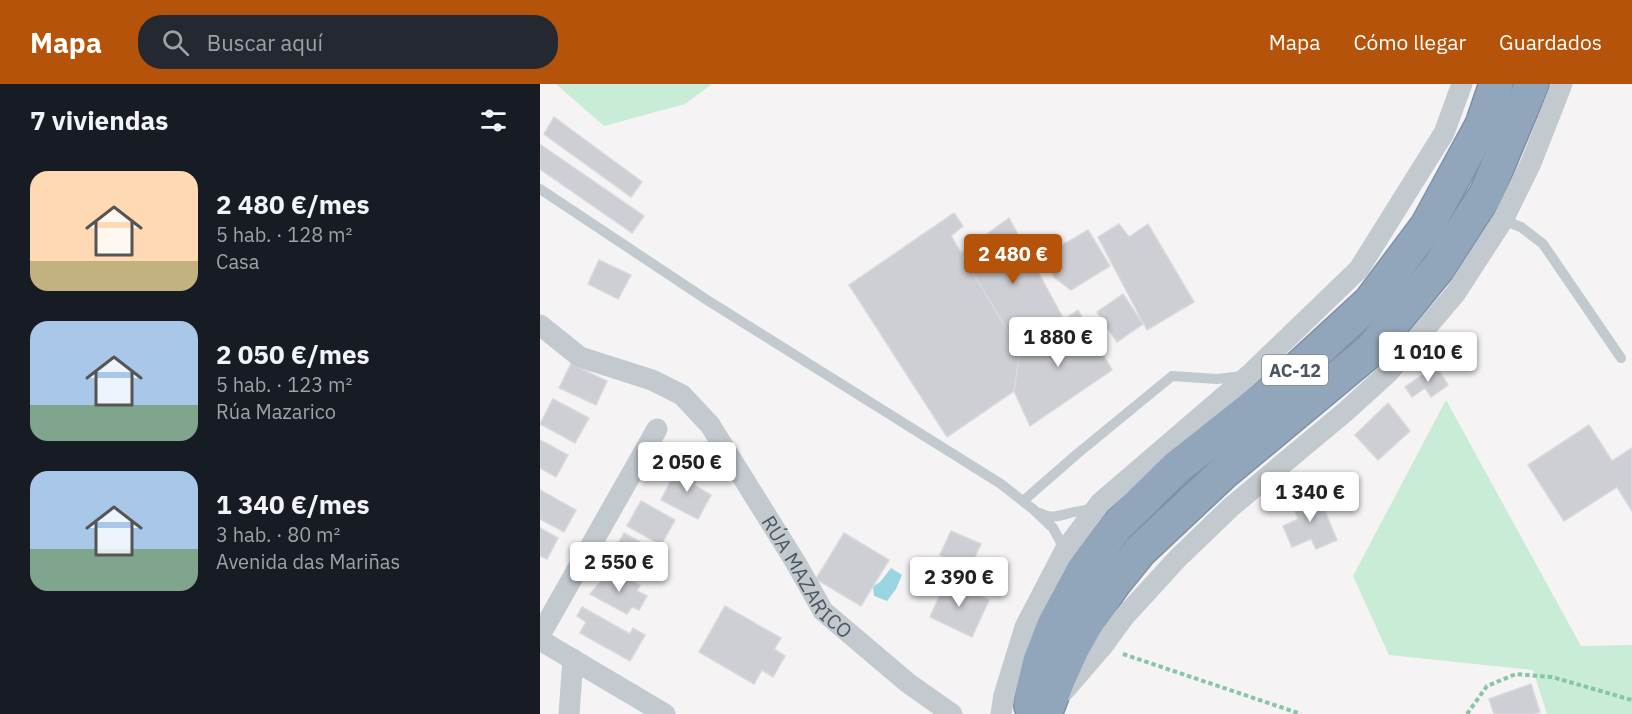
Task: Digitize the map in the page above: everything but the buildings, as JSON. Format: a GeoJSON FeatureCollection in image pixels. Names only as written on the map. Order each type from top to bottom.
{"type":"FeatureCollection","features":[{"type":"Feature","properties":{"kind":"highway","name":"AC-12"},"geometry":{"type":"LineString","coordinates":[[1031,714],[1032,694],[1040,661],[1053,625],[1083,571],[1116,527],[1176,468],[1272,392],[1370,302],[1427,226],[1482,124],[1496,84]]}},
{"type":"Feature","properties":{"kind":"highway","name":"AC-12"},"geometry":{"type":"LineString","coordinates":[[1055,706],[1100,604],[1141,550],[1214,482],[1371,350],[1439,267],[1486,194],[1532,84]]}},
{"type":"Feature","properties":{"kind":"highway"},"geometry":{"type":"LineString","coordinates":[[1017,714],[1029,673],[1053,625]]}},
{"type":"Feature","properties":{"kind":"street"},"geometry":{"type":"LineString","coordinates":[[1001,714],[1004,695],[1025,627],[1065,550],[1100,503],[1249,375],[1359,269],[1444,133],[1462,84]]}},
{"type":"Feature","properties":{"kind":"street"},"geometry":{"type":"LineString","coordinates":[[1055,706],[1124,617],[1169,568],[1231,507],[1388,373],[1455,294],[1503,220],[1531,163],[1562,84]]}},
{"type":"Feature","properties":{"kind":"street","name":"RÚA MAZARICO"},"geometry":{"type":"LineString","coordinates":[[540,325],[580,357],[652,380],[682,396],[710,425],[823,610],[908,683],[952,714]]}},
{"type":"Feature","properties":{"kind":"street"},"geometry":{"type":"LineString","coordinates":[[540,635],[657,429]]}},
{"type":"Feature","properties":{"kind":"street"},"geometry":{"type":"LineString","coordinates":[[540,640],[665,714]]}},
{"type":"Feature","properties":{"kind":"street"},"geometry":{"type":"LineString","coordinates":[[569,714],[573,659]]}},
{"type":"Feature","properties":{"kind":"lane"},"geometry":{"type":"LineString","coordinates":[[540,189],[707,300],[1001,484],[1053,528],[1065,550]]}},
{"type":"Feature","properties":{"kind":"lane"},"geometry":{"type":"LineString","coordinates":[[1503,220],[1521,228],[1543,244],[1621,358]]}},
{"type":"Feature","properties":{"kind":"lane"},"geometry":{"type":"LineString","coordinates":[[1023,501],[1172,376],[1216,379],[1249,375]]}},
{"type":"Feature","properties":{"kind":"lane"},"geometry":{"type":"LineString","coordinates":[[1034,510],[1047,517],[1058,517],[1085,511],[1100,503]]}},
{"type":"Feature","properties":{"kind":"path"},"geometry":{"type":"LineString","coordinates":[[1102,647],[1301,714]]}},
{"type":"Feature","properties":{"kind":"path"},"geometry":{"type":"LineString","coordinates":[[1467,714],[1487,686],[1516,674],[1552,677],[1632,700]]}},
{"type":"Feature","properties":{"kind":"green space"},"geometry":{"type":"Polygon","coordinates":[[[556,84],[712,84],[685,104],[604,126],[556,84]]]}},
{"type":"Feature","properties":{"kind":"green space"},"geometry":{"type":"Polygon","coordinates":[[[1446,400],[1581,646],[1632,645],[1632,714],[1547,714],[1533,670],[1389,655],[1353,576],[1446,400]]]}},
{"type":"Feature","properties":{"kind":"water"},"geometry":{"type":"Polygon","coordinates":[[[891,568],[902,575],[887,601],[874,596],[873,587],[891,568]]]}}]}
